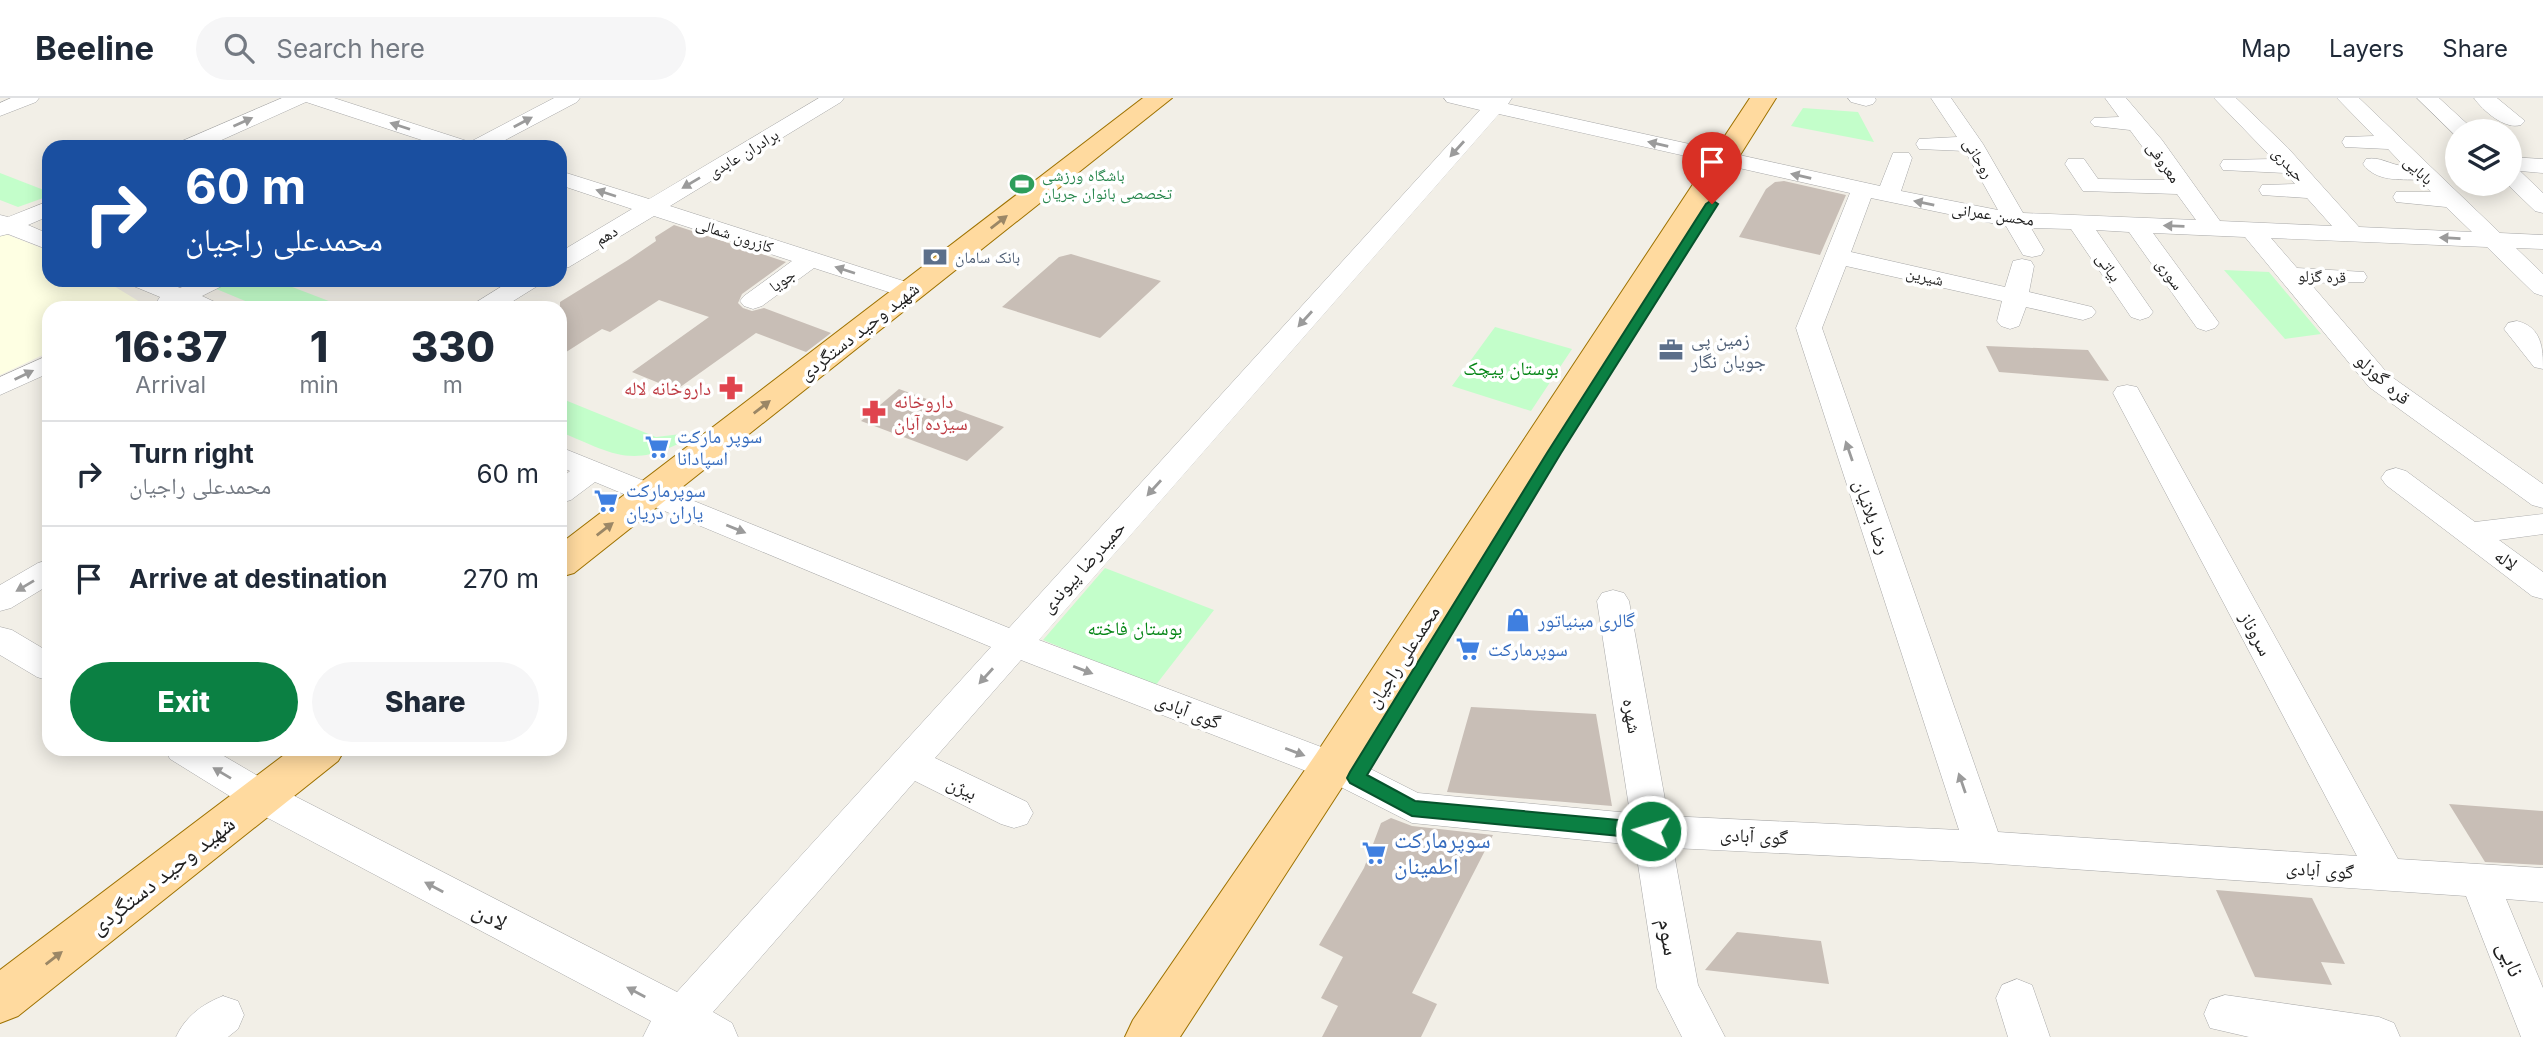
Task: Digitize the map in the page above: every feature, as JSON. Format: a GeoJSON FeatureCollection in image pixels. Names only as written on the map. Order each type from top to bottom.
{"type":"FeatureCollection","features":[{"type":"Feature","properties":{"kind":"main road","name":"شهید وحید دستگردی"},"geometry":{"type":"LineString","coordinates":[[567,559],[1159,98]]}},
{"type":"Feature","properties":{"kind":"main road","name":"محمدعلی راجیان"},"geometry":{"type":"LineString","coordinates":[[1732,160],[1763,98]]}},
{"type":"Feature","properties":{"kind":"main road","name":"محمدعلی راجیان"},"geometry":{"type":"LineString","coordinates":[[1177,1037],[1344,772],[1554,453],[1732,160],[1775,98]]}},
{"type":"Feature","properties":{"kind":"main road","name":"شهید وحید دستگردی"},"geometry":{"type":"LineString","coordinates":[[0,1000],[314,756]]}},
{"type":"Feature","properties":{"kind":"main road","name":"محمدعلی راجیان"},"geometry":{"type":"LineString","coordinates":[[1151,1037],[1344,772]]}},
{"type":"Feature","properties":{"kind":"street"},"geometry":{"type":"LineString","coordinates":[[0,110],[29,98]]}},
{"type":"Feature","properties":{"kind":"street"},"geometry":{"type":"LineString","coordinates":[[204,140],[299,98]]}},
{"type":"Feature","properties":{"kind":"street"},"geometry":{"type":"LineString","coordinates":[[313,98],[443,140]]}},
{"type":"Feature","properties":{"kind":"street"},"geometry":{"type":"LineString","coordinates":[[489,140],[570,98]]}},
{"type":"Feature","properties":{"kind":"street","name":"برادران عابدی"},"geometry":{"type":"LineString","coordinates":[[651,207],[834,98]]}},
{"type":"Feature","properties":{"kind":"street","name":"محسن عمرانی"},"geometry":{"type":"LineString","coordinates":[[1454,98],[1498,102],[1732,160],[1969,213],[2015,219],[2543,242]]}},
{"type":"Feature","properties":{"kind":"street","name":"روحانی"},"geometry":{"type":"LineString","coordinates":[[1941,98],[1972,144],[2015,219],[2027,258],[2013,309]]}},
{"type":"Feature","properties":{"kind":"street","name":"معروفی"},"geometry":{"type":"LineString","coordinates":[[2115,98],[2137,124],[2211,227]]}},
{"type":"Feature","properties":{"kind":"street","name":"بابایی"},"geometry":{"type":"LineString","coordinates":[[2347,98],[2543,288]]}},
{"type":"Feature","properties":{"kind":"street"},"geometry":{"type":"LineString","coordinates":[[2427,98],[2450,119]]}},
{"type":"Feature","properties":{"kind":"street"},"geometry":{"type":"LineString","coordinates":[[2484,98],[2511,119]]}},
{"type":"Feature","properties":{"kind":"street","name":"حمیدرضا پیوندی"},"geometry":{"type":"LineString","coordinates":[[673,1027],[1498,102]]}},
{"type":"Feature","properties":{"kind":"street","name":"حیدری"},"geometry":{"type":"LineString","coordinates":[[2220,106],[2241,115],[2286,160],[2351,233]]}},
{"type":"Feature","properties":{"kind":"street"},"geometry":{"type":"LineString","coordinates":[[2241,115],[2266,116]]}},
{"type":"Feature","properties":{"kind":"street"},"geometry":{"type":"LineString","coordinates":[[2101,122],[2137,124]]}},
{"type":"Feature","properties":{"kind":"street"},"geometry":{"type":"LineString","coordinates":[[2392,143],[2359,147],[2384,171],[2424,174]]}},
{"type":"Feature","properties":{"kind":"street"},"geometry":{"type":"LineString","coordinates":[[1927,144],[1972,144]]}},
{"type":"Feature","properties":{"kind":"street","name":"رضا بلانیان"},"geometry":{"type":"LineString","coordinates":[[1901,158],[1835,256],[1809,328],[1984,847]]}},
{"type":"Feature","properties":{"kind":"street"},"geometry":{"type":"LineString","coordinates":[[2237,158],[2286,160]]}},
{"type":"Feature","properties":{"kind":"street"},"geometry":{"type":"LineString","coordinates":[[2076,164],[2091,186],[2183,187]]}},
{"type":"Feature","properties":{"kind":"street"},"geometry":{"type":"LineString","coordinates":[[2522,165],[2543,166]]}},
{"type":"Feature","properties":{"kind":"street","name":"کازرون شمالی"},"geometry":{"type":"LineString","coordinates":[[567,180],[910,291]]}},
{"type":"Feature","properties":{"kind":"street"},"geometry":{"type":"LineString","coordinates":[[2522,184],[2538,197]]}},
{"type":"Feature","properties":{"kind":"street"},"geometry":{"type":"LineString","coordinates":[[2270,190],[2313,191]]}},
{"type":"Feature","properties":{"kind":"street"},"geometry":{"type":"LineString","coordinates":[[2404,197],[2450,200]]}},
{"type":"Feature","properties":{"kind":"street","name":"دهم"},"geometry":{"type":"LineString","coordinates":[[567,258],[651,207]]}},
{"type":"Feature","properties":{"kind":"street"},"geometry":{"type":"LineString","coordinates":[[3,226],[42,211]]}},
{"type":"Feature","properties":{"kind":"street","name":"بیاتی"},"geometry":{"type":"LineString","coordinates":[[2078,222],[2140,312]]}},
{"type":"Feature","properties":{"kind":"street","name":"سوری"},"geometry":{"type":"LineString","coordinates":[[2135,224],[2206,323]]}},
{"type":"Feature","properties":{"kind":"street"},"geometry":{"type":"LineString","coordinates":[[3,226],[42,240]]}},
{"type":"Feature","properties":{"kind":"street","name":"قره گوزلو"},"geometry":{"type":"LineString","coordinates":[[2251,229],[2379,381],[2543,498]]}},
{"type":"Feature","properties":{"kind":"street","name":"شیرین"},"geometry":{"type":"LineString","coordinates":[[1835,256],[2013,309],[2083,313]]}},
{"type":"Feature","properties":{"kind":"street","name":"جویا"},"geometry":{"type":"LineString","coordinates":[[753,301],[811,259]]}},
{"type":"Feature","properties":{"kind":"street","name":"قره گزلو"},"geometry":{"type":"LineString","coordinates":[[2289,275],[2355,277]]}},
{"type":"Feature","properties":{"kind":"street"},"geometry":{"type":"LineString","coordinates":[[150,287],[170,301]]}},
{"type":"Feature","properties":{"kind":"street"},"geometry":{"type":"LineString","coordinates":[[173,301],[201,287]]}},
{"type":"Feature","properties":{"kind":"street"},"geometry":{"type":"LineString","coordinates":[[496,301],[518,287]]}},
{"type":"Feature","properties":{"kind":"street"},"geometry":{"type":"LineString","coordinates":[[2517,329],[2543,360]]}},
{"type":"Feature","properties":{"kind":"street"},"geometry":{"type":"LineString","coordinates":[[0,387],[42,366]]}},
{"type":"Feature","properties":{"kind":"street","name":"سروناز"},"geometry":{"type":"LineString","coordinates":[[2127,393],[2386,874]]}},
{"type":"Feature","properties":{"kind":"street","name":"گوی آبادی"},"geometry":{"type":"LineString","coordinates":[[567,459],[1015,644],[1344,772],[1412,808],[1651,831],[1984,847],[2543,885]]}},
{"type":"Feature","properties":{"kind":"street"},"geometry":{"type":"LineString","coordinates":[[567,488],[593,470]]}},
{"type":"Feature","properties":{"kind":"street","name":"لاله"},"geometry":{"type":"LineString","coordinates":[[2396,478],[2543,588]]}},
{"type":"Feature","properties":{"kind":"street","name":"لاله"},"geometry":{"type":"LineString","coordinates":[[2469,533],[2543,524]]}},
{"type":"Feature","properties":{"kind":"street"},"geometry":{"type":"LineString","coordinates":[[0,600],[42,575]]}},
{"type":"Feature","properties":{"kind":"street","name":"شهره"},"geometry":{"type":"LineString","coordinates":[[1613,601],[1651,831]]}},
{"type":"Feature","properties":{"kind":"street"},"geometry":{"type":"LineString","coordinates":[[0,639],[42,658]]}},
{"type":"Feature","properties":{"kind":"street","name":"لادن"},"geometry":{"type":"LineString","coordinates":[[195,756],[262,797],[673,1027],[717,1037]]}},
{"type":"Feature","properties":{"kind":"street","name":"بیژن"},"geometry":{"type":"LineString","coordinates":[[909,762],[1014,813]]}},
{"type":"Feature","properties":{"kind":"street","name":"سوم"},"geometry":{"type":"LineString","coordinates":[[1651,831],[1678,988],[1704,1037]]}},
{"type":"Feature","properties":{"kind":"street","name":"نایی"},"geometry":{"type":"LineString","coordinates":[[2479,881],[2542,1037]]}},
{"type":"Feature","properties":{"kind":"street"},"geometry":{"type":"LineString","coordinates":[[2017,998],[2029,1037]]}},
{"type":"Feature","properties":{"kind":"street"},"geometry":{"type":"LineString","coordinates":[[2225,1014],[2379,1037]]}},
{"type":"Feature","properties":{"kind":"shaded area"},"geometry":{"type":"Polygon","coordinates":[[[0,232],[42,248],[42,287],[115,287],[138,301],[42,301],[42,355],[0,375],[0,232]]]}},
{"type":"Feature","properties":{"kind":"green space"},"geometry":{"type":"Polygon","coordinates":[[[1803,108],[1858,112],[1874,142],[1791,126],[1803,108]]]}},
{"type":"Feature","properties":{"kind":"green space"},"geometry":{"type":"Polygon","coordinates":[[[0,173],[42,189],[42,198],[18,207],[0,200],[0,173]]]}},
{"type":"Feature","properties":{"kind":"green space"},"geometry":{"type":"Polygon","coordinates":[[[2224,270],[2269,272],[2321,334],[2285,339],[2224,270]]]}},
{"type":"Feature","properties":{"kind":"green space"},"geometry":{"type":"Polygon","coordinates":[[[292,287],[329,301],[245,301],[214,288],[292,287]]]}},
{"type":"Feature","properties":{"kind":"green space","name":"بوستان پیچک"},"geometry":{"type":"Polygon","coordinates":[[[1495,327],[1572,349],[1531,411],[1452,386],[1495,327]]]}},
{"type":"Feature","properties":{"kind":"green space"},"geometry":{"type":"Polygon","coordinates":[[[567,401],[656,437],[698,432],[669,448],[639,456],[626,456],[567,435],[567,401]]]}},
{"type":"Feature","properties":{"kind":"green space","name":"بوستان فاخته"},"geometry":{"type":"Polygon","coordinates":[[[1105,568],[1214,610],[1155,686],[1043,640],[1105,568]]]}},
{"type":"Feature","properties":{"kind":"building"},"geometry":{"type":"Polygon","coordinates":[[[1784,181],[1846,195],[1820,255],[1739,237],[1766,189],[1775,182],[1784,181]]]}},
{"type":"Feature","properties":{"kind":"building"},"geometry":{"type":"Polygon","coordinates":[[[674,225],[786,262],[742,294],[738,303],[752,311],[764,308],[831,333],[806,352],[756,333],[676,390],[632,372],[709,317],[659,300],[610,332],[602,329],[567,352],[567,301],[562,301],[656,241],[655,237],[674,225]]]}},
{"type":"Feature","properties":{"kind":"building"},"geometry":{"type":"Polygon","coordinates":[[[1071,254],[1161,281],[1100,338],[1002,307],[1059,257],[1071,254]]]}},
{"type":"Feature","properties":{"kind":"building"},"geometry":{"type":"Polygon","coordinates":[[[1986,346],[2088,350],[2109,381],[1999,372],[1986,346]]]}},
{"type":"Feature","properties":{"kind":"building"},"geometry":{"type":"Polygon","coordinates":[[[899,389],[1004,427],[967,461],[861,421],[899,389]]]}},
{"type":"Feature","properties":{"kind":"building"},"geometry":{"type":"Polygon","coordinates":[[[1471,707],[1596,714],[1612,806],[1447,792],[1471,707]]]}},
{"type":"Feature","properties":{"kind":"building"},"geometry":{"type":"Polygon","coordinates":[[[2449,804],[2543,811],[2543,865],[2485,862],[2449,804]]]}},
{"type":"Feature","properties":{"kind":"building"},"geometry":{"type":"Polygon","coordinates":[[[1391,818],[1412,826],[1493,835],[1412,993],[1437,1004],[1421,1037],[1322,1037],[1338,1006],[1321,998],[1343,957],[1319,945],[1364,868],[1381,823],[1391,818]]]}},
{"type":"Feature","properties":{"kind":"building"},"geometry":{"type":"Polygon","coordinates":[[[2216,890],[2312,898],[2345,964],[2321,962],[2332,985],[2255,977],[2216,890]]]}},
{"type":"Feature","properties":{"kind":"building"},"geometry":{"type":"Polygon","coordinates":[[[1737,932],[1821,941],[1829,984],[1705,970],[1737,932]]]}},
{"type":"Feature","properties":{"kind":"place","name":"باشگاه ورزشی تخصصی بانوان جریان"},"geometry":{"type":"Point","coordinates":[1022,184]}},
{"type":"Feature","properties":{"kind":"place","name":"بانک سامان"},"geometry":{"type":"Point","coordinates":[935,257]}},
{"type":"Feature","properties":{"kind":"place","name":"زمین پی جویان نگار"},"geometry":{"type":"Point","coordinates":[1671,350]}},
{"type":"Feature","properties":{"kind":"place","name":"داروخانه لاله"},"geometry":{"type":"Point","coordinates":[731,388]}},
{"type":"Feature","properties":{"kind":"place","name":"داروخانه سیزده آبان"},"geometry":{"type":"Point","coordinates":[874,412]}},
{"type":"Feature","properties":{"kind":"place","name":"سوپر مارکت اسپادانا"},"geometry":{"type":"Point","coordinates":[657,447]}},
{"type":"Feature","properties":{"kind":"place","name":"سوپرمارکت یاران دریان"},"geometry":{"type":"Point","coordinates":[606,501]}},
{"type":"Feature","properties":{"kind":"place","name":"گالری مینیاتور"},"geometry":{"type":"Point","coordinates":[1518,620]}},
{"type":"Feature","properties":{"kind":"place","name":"سوپرمارکت"},"geometry":{"type":"Point","coordinates":[1468,649]}},
{"type":"Feature","properties":{"kind":"place","name":"سوپرمارکت اطمینان"},"geometry":{"type":"Point","coordinates":[1374,853]}},
{"type":"Feature","properties":{"kind":"route"},"geometry":{"type":"LineString","coordinates":[[1651,831],[1412,808],[1356,778],[1554,453],[1712,204]]}}]}
